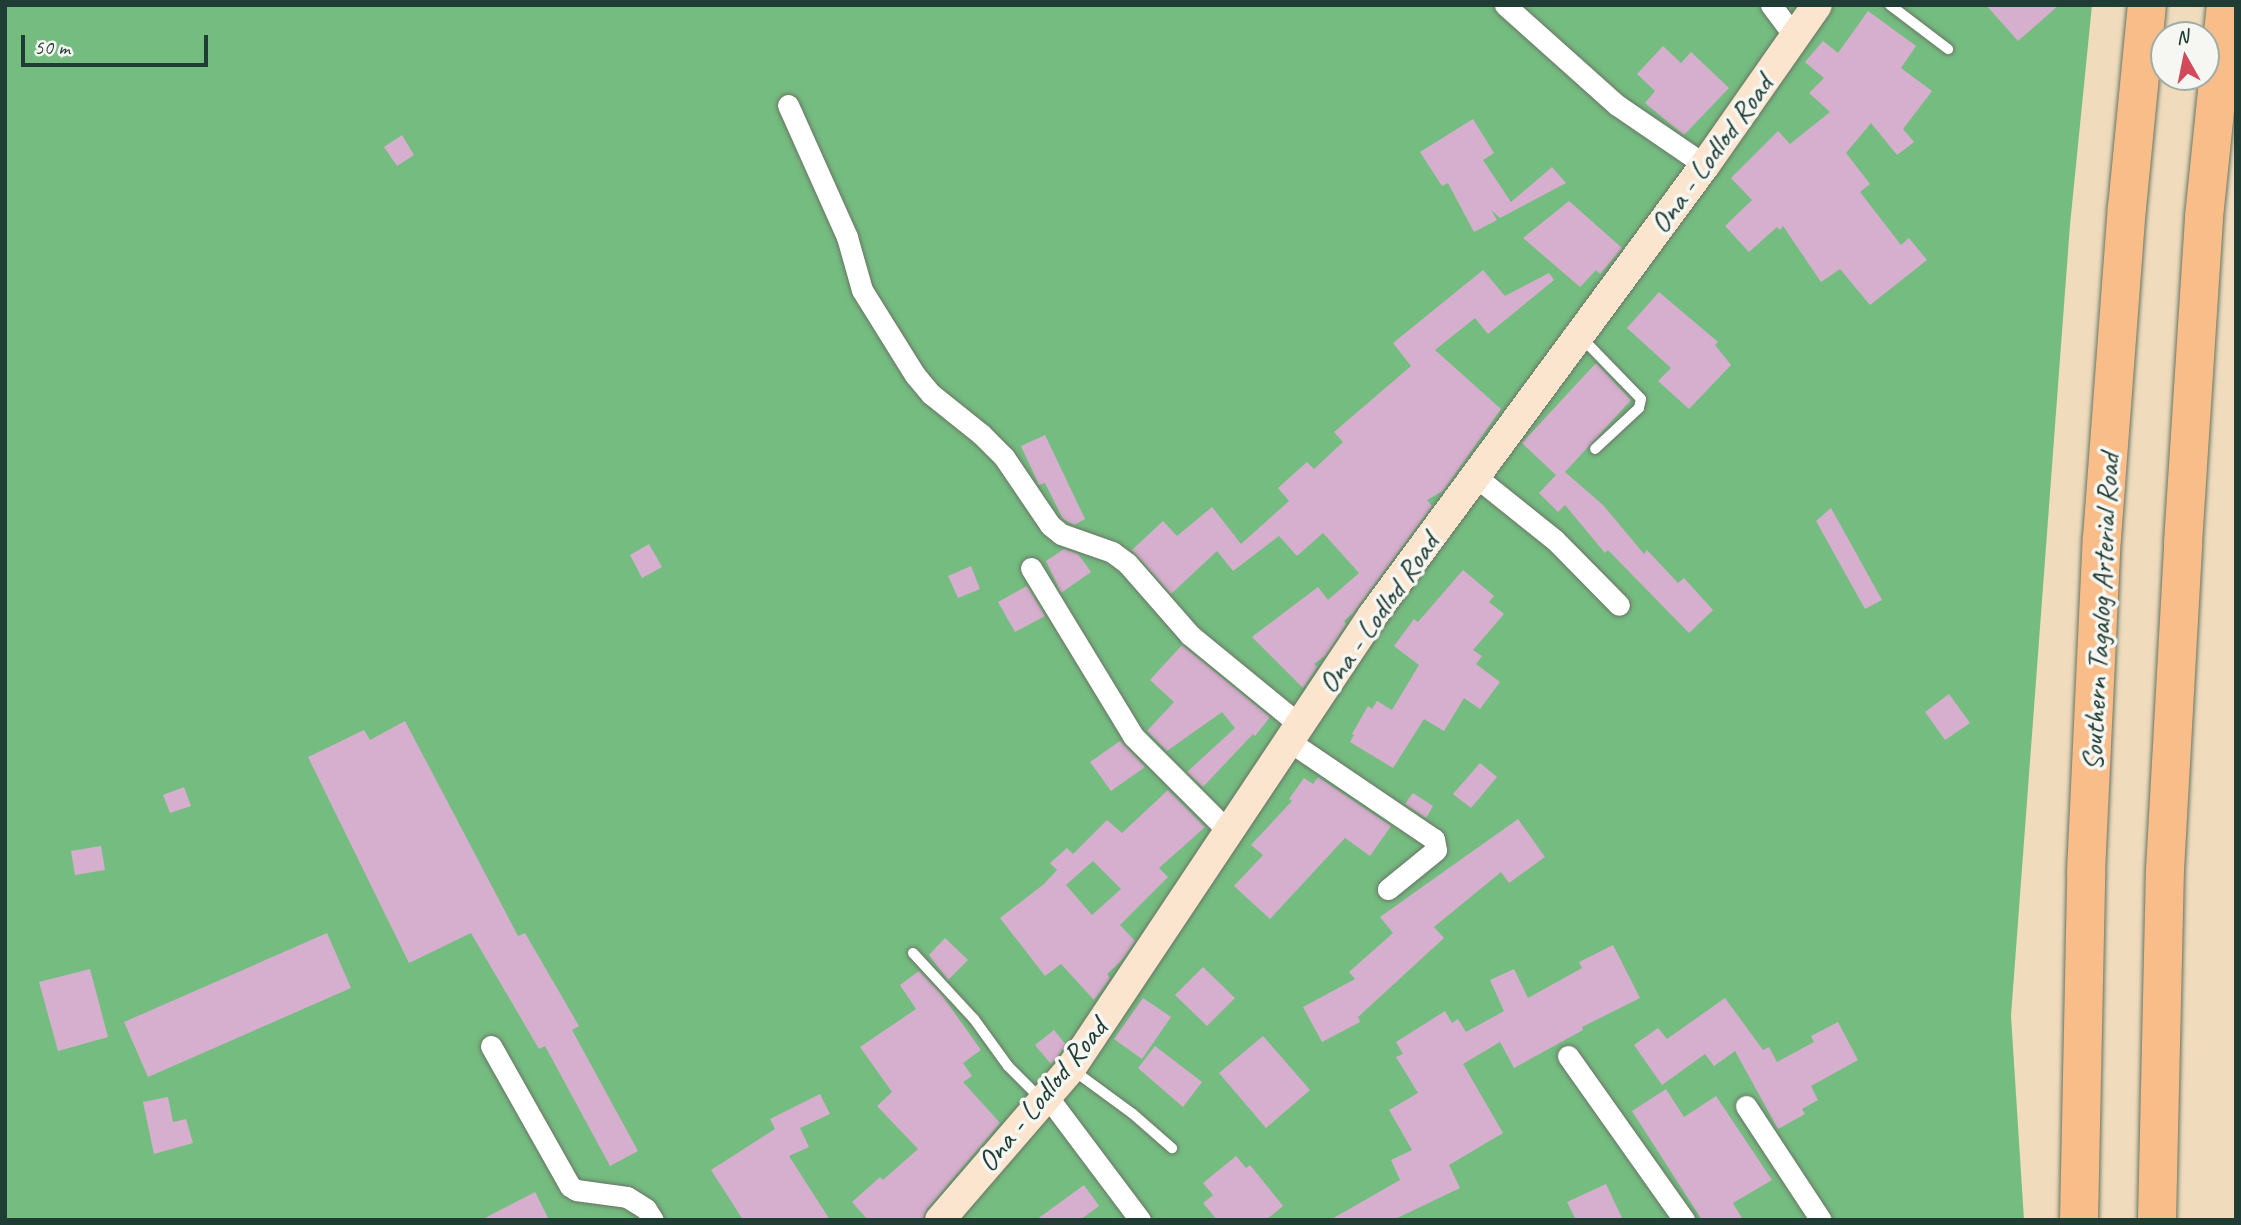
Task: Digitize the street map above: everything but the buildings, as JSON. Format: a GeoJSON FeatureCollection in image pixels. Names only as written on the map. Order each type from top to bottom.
{"type":"FeatureCollection","features":[{"type":"Feature","properties":{"kind":"highway","name":"Southern Tagalog Arterial Road"},"geometry":{"type":"LineString","coordinates":[[2079,1220],[2086,872],[2102,538],[2127,208],[2147,5]]}},
{"type":"Feature","properties":{"kind":"highway"},"geometry":{"type":"LineString","coordinates":[[2157,1220],[2165,870],[2182,557],[2204,217],[2226,5]]}},
{"type":"Feature","properties":{"kind":"main road","name":"Ona - Lodlod Road"},"geometry":{"type":"LineString","coordinates":[[940,1220],[1071,1068],[1373,615],[1705,165],[1817,5]]}},
{"type":"Feature","properties":{"kind":"street"},"geometry":{"type":"LineString","coordinates":[[1505,5],[1617,106],[1705,165]]}},
{"type":"Feature","properties":{"kind":"street"},"geometry":{"type":"LineString","coordinates":[[1772,5],[1795,37]]}},
{"type":"Feature","properties":{"kind":"street"},"geometry":{"type":"LineString","coordinates":[[788,105],[847,237],[862,290],[923,384],[1004,457],[1050,525],[1061,534],[1112,552],[1128,563],[1190,635],[1294,733],[1434,839],[1436,850],[1388,889]]}},
{"type":"Feature","properties":{"kind":"street"},"geometry":{"type":"LineString","coordinates":[[1475,476],[1555,540],[1619,605]]}},
{"type":"Feature","properties":{"kind":"street"},"geometry":{"type":"LineString","coordinates":[[1031,568],[1133,736],[1228,832]]}},
{"type":"Feature","properties":{"kind":"street"},"geometry":{"type":"LineString","coordinates":[[491,1046],[569,1185],[576,1190],[627,1197],[646,1209],[653,1220]]}},
{"type":"Feature","properties":{"kind":"street"},"geometry":{"type":"LineString","coordinates":[[1568,1056],[1684,1220]]}},
{"type":"Feature","properties":{"kind":"street"},"geometry":{"type":"LineString","coordinates":[[1045,1099],[1140,1220]]}},
{"type":"Feature","properties":{"kind":"street"},"geometry":{"type":"LineString","coordinates":[[1746,1106],[1821,1220]]}},
{"type":"Feature","properties":{"kind":"lane"},"geometry":{"type":"LineString","coordinates":[[1890,5],[1948,49]]}},
{"type":"Feature","properties":{"kind":"lane"},"geometry":{"type":"LineString","coordinates":[[1579,335],[1641,399],[1639,408],[1595,449]]}},
{"type":"Feature","properties":{"kind":"lane"},"geometry":{"type":"LineString","coordinates":[[913,953],[974,1019],[1008,1066],[1045,1099]]}},
{"type":"Feature","properties":{"kind":"lane"},"geometry":{"type":"LineString","coordinates":[[1071,1068],[1133,1114],[1172,1148]]}},
{"type":"Feature","properties":{"kind":"green space"},"geometry":{"type":"Polygon","coordinates":[[[5,5],[2092,5],[2070,225],[2011,1016],[2024,1220],[5,1220],[5,5]]]}}]}
